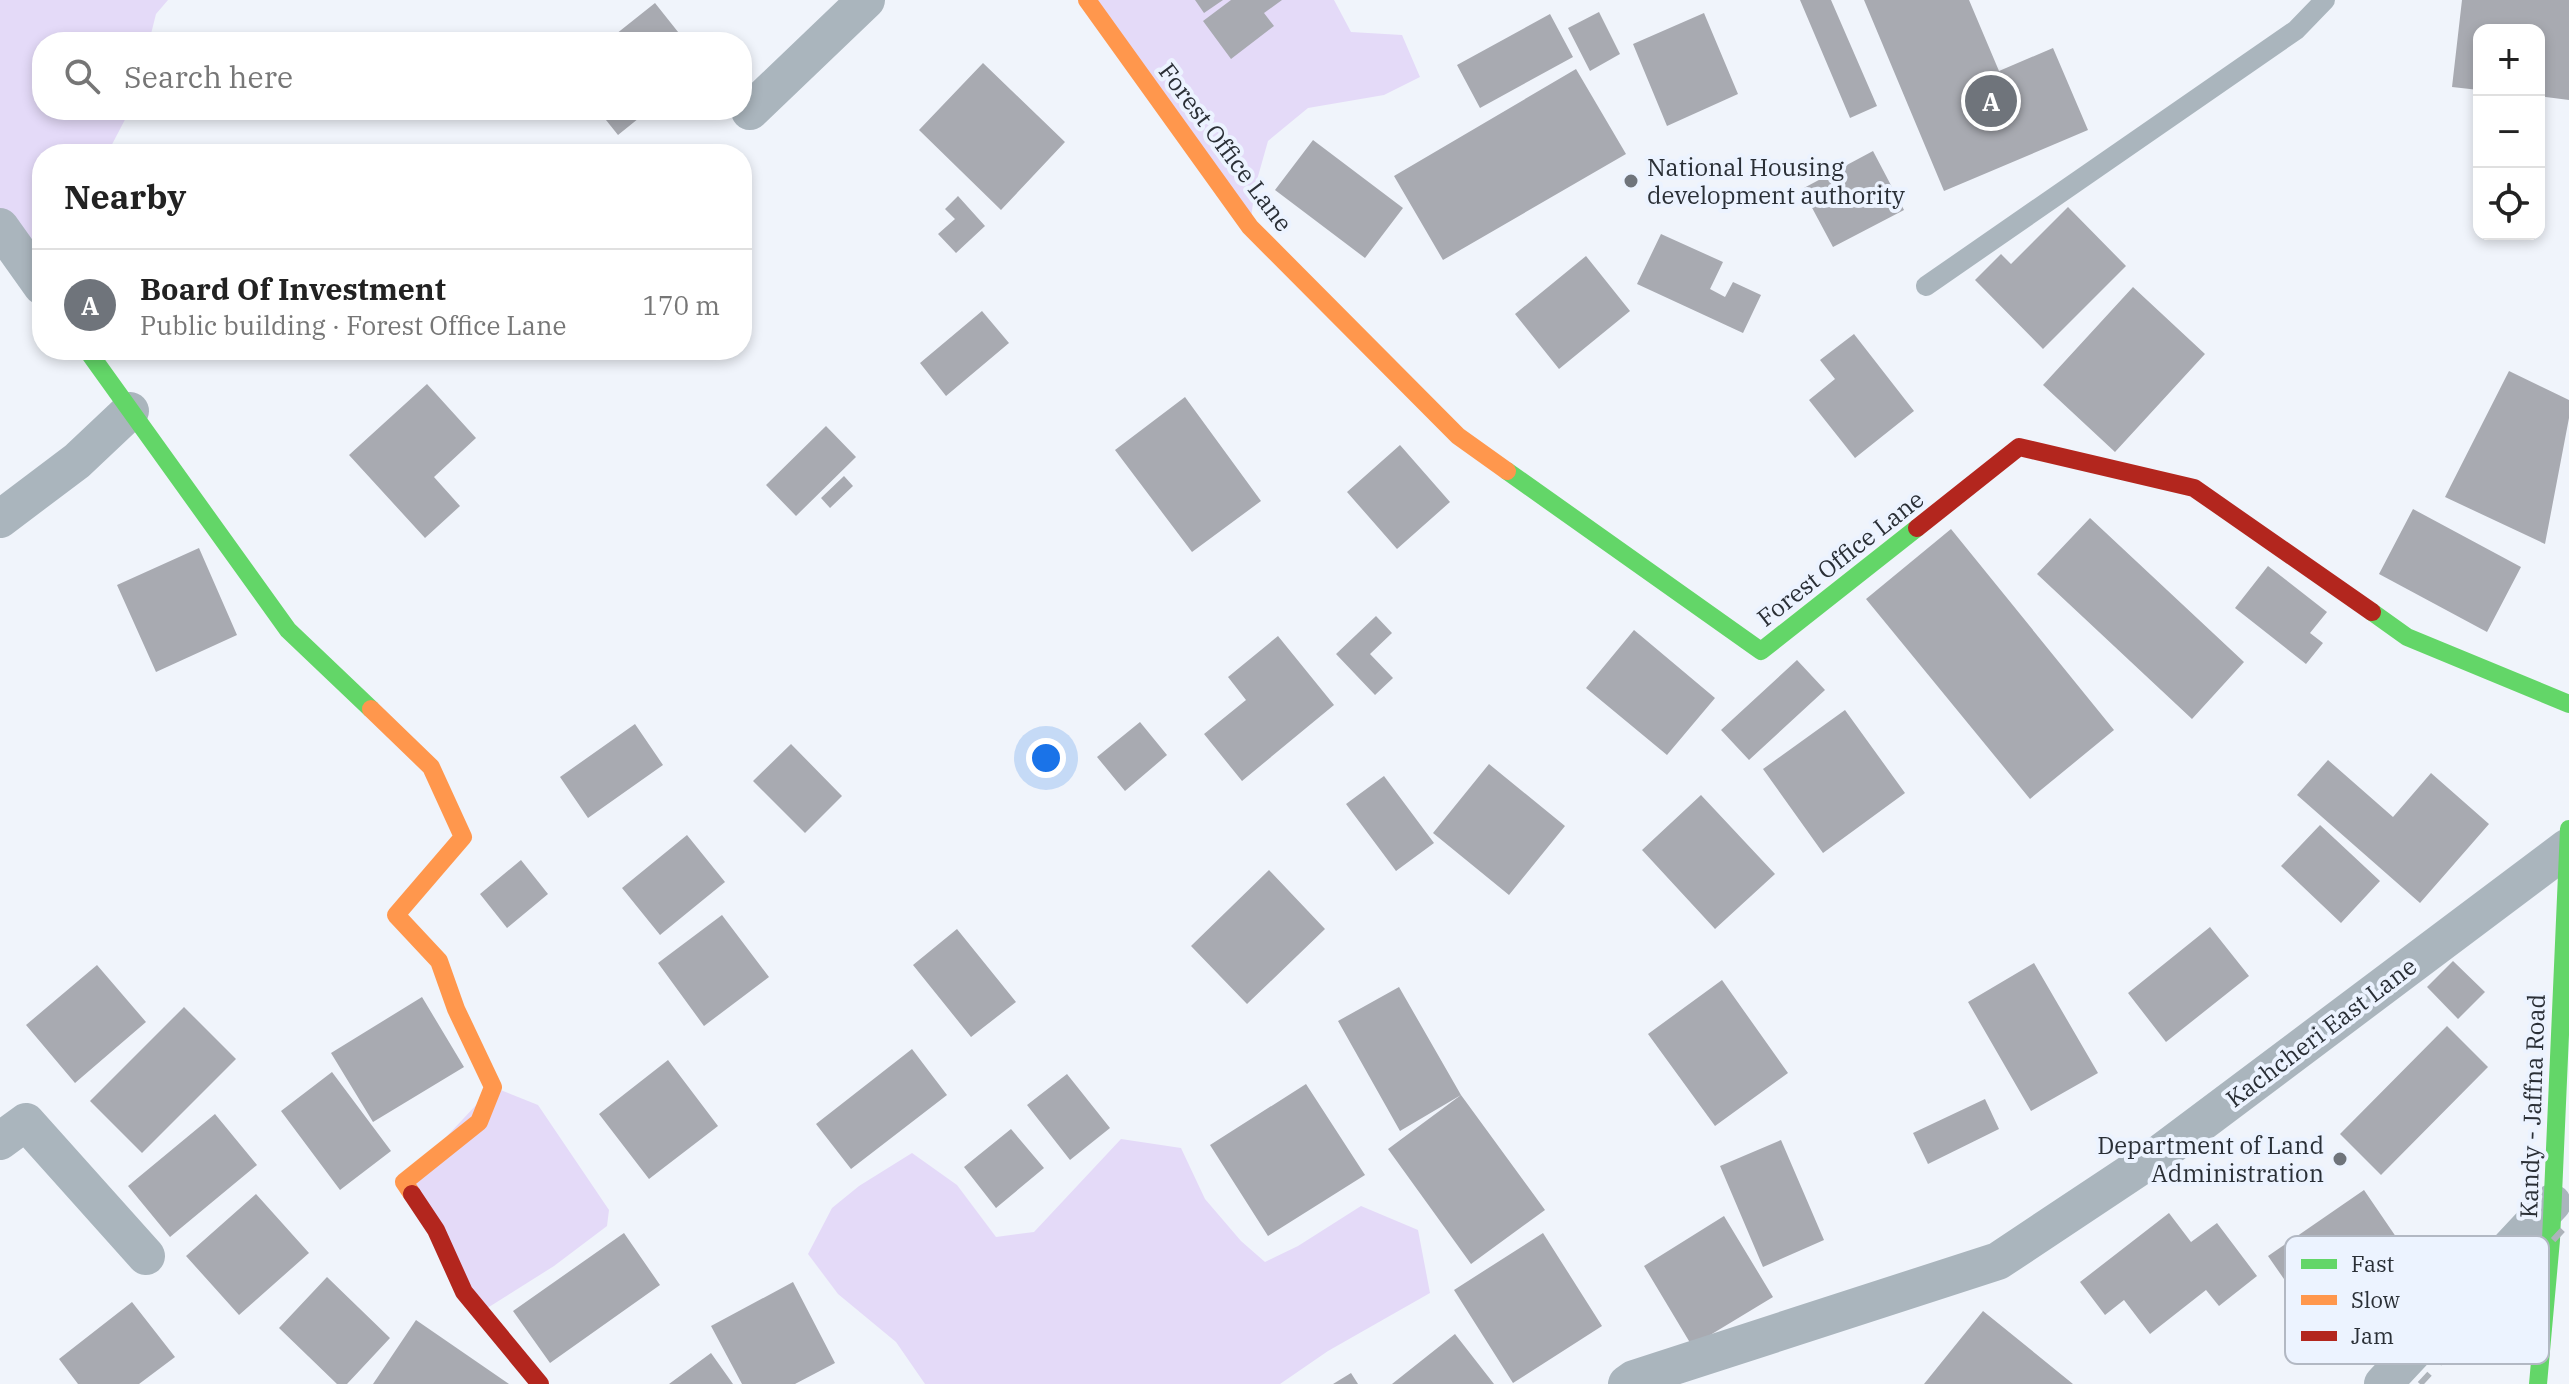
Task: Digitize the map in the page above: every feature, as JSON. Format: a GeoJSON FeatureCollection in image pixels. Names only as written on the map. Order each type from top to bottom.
{"type":"FeatureCollection","features":[{"type":"Feature","properties":{"kind":"main road","name":"Forest Office Lane"},"geometry":{"type":"LineString","coordinates":[[1087,0],[1250,227],[1458,436],[1761,651],[2019,447],[2194,488],[2407,637],[2569,704]]}},
{"type":"Feature","properties":{"kind":"main road"},"geometry":{"type":"LineString","coordinates":[[94,360],[288,630],[431,767],[463,837],[396,915],[439,961],[456,1009],[493,1087],[479,1122],[404,1182],[436,1230],[464,1292],[540,1384]]}},
{"type":"Feature","properties":{"kind":"main road","name":"Kandy - Jaffna Road"},"geometry":{"type":"LineString","coordinates":[[2549,1242],[2568,838]]}},
{"type":"Feature","properties":{"kind":"main road","name":"Kandy - Jaffna Road"},"geometry":{"type":"LineString","coordinates":[[2538,1384],[2540,1364]]}},
{"type":"Feature","properties":{"kind":"street"},"geometry":{"type":"LineString","coordinates":[[752,109],[866,0]]}},
{"type":"Feature","properties":{"kind":"street"},"geometry":{"type":"LineString","coordinates":[[0,227],[32,272]]}},
{"type":"Feature","properties":{"kind":"street"},"geometry":{"type":"LineString","coordinates":[[0,519],[77,461],[130,411]]}},
{"type":"Feature","properties":{"kind":"street","name":"Kachcheri East Lane"},"geometry":{"type":"LineString","coordinates":[[1627,1384],[1634,1379],[1998,1261],[2162,1152],[2568,838]]}},
{"type":"Feature","properties":{"kind":"street"},"geometry":{"type":"LineString","coordinates":[[0,1141],[26,1122],[146,1256]]}},
{"type":"Feature","properties":{"kind":"street"},"geometry":{"type":"LineString","coordinates":[[2521,1236],[2552,1203]]}},
{"type":"Feature","properties":{"kind":"street"},"geometry":{"type":"LineString","coordinates":[[2383,1384],[2402,1364]]}},
{"type":"Feature","properties":{"kind":"lane"},"geometry":{"type":"LineString","coordinates":[[1926,286],[2296,30],[2325,0]]}},
{"type":"Feature","properties":{"kind":"shaded area"},"geometry":{"type":"Polygon","coordinates":[[[0,0],[168,0],[156,14],[152,32],[32,32],[32,120],[125,120],[112,144],[32,144],[32,256],[0,227],[0,0]]]}},
{"type":"Feature","properties":{"kind":"shaded area"},"geometry":{"type":"Polygon","coordinates":[[[1087,0],[1334,0],[1351,32],[1402,35],[1420,77],[1384,95],[1308,108],[1268,141],[1255,187],[1250,227],[1087,0]]]}},
{"type":"Feature","properties":{"kind":"shaded area"},"geometry":{"type":"Polygon","coordinates":[[[493,1087],[538,1105],[609,1210],[607,1226],[554,1266],[481,1312],[404,1182],[493,1087]]]}},
{"type":"Feature","properties":{"kind":"shaded area"},"geometry":{"type":"Polygon","coordinates":[[[1121,1139],[1181,1148],[1205,1199],[1241,1241],[1265,1262],[1298,1246],[1361,1206],[1418,1230],[1430,1293],[1328,1351],[1280,1384],[925,1384],[896,1342],[838,1294],[808,1254],[832,1208],[859,1186],[912,1153],[957,1185],[996,1237],[1034,1232],[1121,1139]]]}},
{"type":"Feature","properties":{"kind":"building"},"geometry":{"type":"Polygon","coordinates":[[[1195,0],[1223,0],[1204,13],[1195,0]]]}},
{"type":"Feature","properties":{"kind":"building"},"geometry":{"type":"Polygon","coordinates":[[[1231,0],[1282,0],[1264,13],[1274,26],[1231,59],[1203,21],[1231,0]]]}},
{"type":"Feature","properties":{"kind":"building"},"geometry":{"type":"Polygon","coordinates":[[[1800,0],[1831,0],[1877,106],[1850,118],[1800,0]]]}},
{"type":"Feature","properties":{"kind":"building"},"geometry":{"type":"Polygon","coordinates":[[[1864,0],[1969,0],[1999,71],[2053,48],[2088,130],[1944,191],[1864,0]]]}},
{"type":"Feature","properties":{"kind":"building"},"geometry":{"type":"Polygon","coordinates":[[[2462,0],[2569,0],[2569,100],[2545,97],[2545,24],[2473,24],[2473,89],[2452,87],[2462,0]]]}},
{"type":"Feature","properties":{"kind":"building"},"geometry":{"type":"Polygon","coordinates":[[[655,3],[678,32],[619,32],[655,3]]]}},
{"type":"Feature","properties":{"kind":"building"},"geometry":{"type":"Polygon","coordinates":[[[1599,12],[1620,54],[1590,71],[1568,28],[1599,12]]]}},
{"type":"Feature","properties":{"kind":"building"},"geometry":{"type":"Polygon","coordinates":[[[1704,13],[1738,94],[1667,126],[1633,44],[1704,13]]]}},
{"type":"Feature","properties":{"kind":"building"},"geometry":{"type":"Polygon","coordinates":[[[1550,14],[1573,57],[1480,108],[1457,65],[1550,14]]]}},
{"type":"Feature","properties":{"kind":"building"},"geometry":{"type":"Polygon","coordinates":[[[983,63],[1065,142],[1001,210],[919,130],[983,63]]]}},
{"type":"Feature","properties":{"kind":"building"},"geometry":{"type":"Polygon","coordinates":[[[1576,69],[1626,154],[1443,260],[1394,176],[1576,69]]]}},
{"type":"Feature","properties":{"kind":"building"},"geometry":{"type":"Polygon","coordinates":[[[606,120],[637,120],[618,135],[606,120]]]}},
{"type":"Feature","properties":{"kind":"building"},"geometry":{"type":"Polygon","coordinates":[[[1313,140],[1403,208],[1365,258],[1275,190],[1313,140]]]}},
{"type":"Feature","properties":{"kind":"building"},"geometry":{"type":"Polygon","coordinates":[[[1873,151],[1904,210],[1833,247],[1802,189],[1873,151]]]}},
{"type":"Feature","properties":{"kind":"building"},"geometry":{"type":"Polygon","coordinates":[[[958,196],[985,226],[956,253],[938,234],[955,219],[945,209],[958,196]]]}},
{"type":"Feature","properties":{"kind":"building"},"geometry":{"type":"Polygon","coordinates":[[[2068,207],[2126,266],[2043,349],[1975,280],[2001,254],[2011,264],[2068,207]]]}},
{"type":"Feature","properties":{"kind":"building"},"geometry":{"type":"Polygon","coordinates":[[[1661,234],[1723,262],[1710,289],[1725,297],[1733,282],[1761,295],[1743,333],[1637,284],[1661,234]]]}},
{"type":"Feature","properties":{"kind":"building"},"geometry":{"type":"Polygon","coordinates":[[[1586,256],[1630,311],[1559,369],[1515,314],[1586,256]]]}},
{"type":"Feature","properties":{"kind":"building"},"geometry":{"type":"Polygon","coordinates":[[[2133,287],[2205,354],[2115,452],[2043,385],[2133,287]]]}},
{"type":"Feature","properties":{"kind":"building"},"geometry":{"type":"Polygon","coordinates":[[[982,311],[1009,343],[946,396],[920,363],[982,311]]]}},
{"type":"Feature","properties":{"kind":"building"},"geometry":{"type":"Polygon","coordinates":[[[1854,334],[1914,411],[1855,458],[1809,400],[1835,379],[1820,360],[1854,334]]]}},
{"type":"Feature","properties":{"kind":"building"},"geometry":{"type":"Polygon","coordinates":[[[2509,371],[2569,400],[2569,418],[2545,544],[2445,497],[2509,371]]]}},
{"type":"Feature","properties":{"kind":"building"},"geometry":{"type":"Polygon","coordinates":[[[427,384],[476,438],[434,477],[460,506],[425,538],[349,455],[427,384]]]}},
{"type":"Feature","properties":{"kind":"building"},"geometry":{"type":"Polygon","coordinates":[[[1185,397],[1261,501],[1192,552],[1115,450],[1185,397]]]}},
{"type":"Feature","properties":{"kind":"building"},"geometry":{"type":"Polygon","coordinates":[[[826,426],[856,457],[796,516],[766,485],[826,426]]]}},
{"type":"Feature","properties":{"kind":"building"},"geometry":{"type":"Polygon","coordinates":[[[1400,445],[1450,502],[1397,549],[1347,492],[1400,445]]]}},
{"type":"Feature","properties":{"kind":"building"},"geometry":{"type":"Polygon","coordinates":[[[844,476],[853,486],[830,508],[821,498],[844,476]]]}},
{"type":"Feature","properties":{"kind":"building"},"geometry":{"type":"Polygon","coordinates":[[[2413,509],[2521,567],[2487,632],[2379,574],[2413,509]]]}},
{"type":"Feature","properties":{"kind":"building"},"geometry":{"type":"Polygon","coordinates":[[[2090,518],[2244,662],[2192,719],[2037,574],[2090,518]]]}},
{"type":"Feature","properties":{"kind":"building"},"geometry":{"type":"Polygon","coordinates":[[[1951,529],[2114,730],[2030,799],[1866,599],[1951,529]]]}},
{"type":"Feature","properties":{"kind":"building"},"geometry":{"type":"Polygon","coordinates":[[[199,548],[237,635],[156,672],[117,585],[199,548]]]}},
{"type":"Feature","properties":{"kind":"building"},"geometry":{"type":"Polygon","coordinates":[[[2268,566],[2327,612],[2310,633],[2323,643],[2306,664],[2235,608],[2268,566]]]}},
{"type":"Feature","properties":{"kind":"building"},"geometry":{"type":"Polygon","coordinates":[[[1376,616],[1392,633],[1370,654],[1393,678],[1375,695],[1336,654],[1376,616]]]}},
{"type":"Feature","properties":{"kind":"building"},"geometry":{"type":"Polygon","coordinates":[[[1634,630],[1715,698],[1667,755],[1586,688],[1634,630]]]}},
{"type":"Feature","properties":{"kind":"building"},"geometry":{"type":"Polygon","coordinates":[[[1278,636],[1334,705],[1242,781],[1204,734],[1246,700],[1228,677],[1278,636]]]}},
{"type":"Feature","properties":{"kind":"building"},"geometry":{"type":"Polygon","coordinates":[[[1797,660],[1825,690],[1749,760],[1721,730],[1797,660]]]}},
{"type":"Feature","properties":{"kind":"building"},"geometry":{"type":"Polygon","coordinates":[[[1845,710],[1905,793],[1823,853],[1763,769],[1845,710]]]}},
{"type":"Feature","properties":{"kind":"building"},"geometry":{"type":"Polygon","coordinates":[[[1140,722],[1167,755],[1125,791],[1097,757],[1140,722]]]}},
{"type":"Feature","properties":{"kind":"building"},"geometry":{"type":"Polygon","coordinates":[[[635,724],[663,765],[588,818],[560,777],[635,724]]]}},
{"type":"Feature","properties":{"kind":"building"},"geometry":{"type":"Polygon","coordinates":[[[791,744],[842,796],[805,833],[753,781],[791,744]]]}},
{"type":"Feature","properties":{"kind":"building"},"geometry":{"type":"Polygon","coordinates":[[[2328,760],[2393,817],[2431,773],[2489,824],[2420,903],[2297,795],[2328,760]]]}},
{"type":"Feature","properties":{"kind":"building"},"geometry":{"type":"Polygon","coordinates":[[[1489,764],[1565,826],[1509,895],[1433,833],[1489,764]]]}},
{"type":"Feature","properties":{"kind":"building"},"geometry":{"type":"Polygon","coordinates":[[[1384,776],[1434,843],[1396,871],[1346,804],[1384,776]]]}},
{"type":"Feature","properties":{"kind":"building"},"geometry":{"type":"Polygon","coordinates":[[[1701,795],[1775,874],[1715,929],[1642,850],[1701,795]]]}},
{"type":"Feature","properties":{"kind":"building"},"geometry":{"type":"Polygon","coordinates":[[[2320,825],[2380,881],[2341,923],[2281,866],[2320,825]]]}},
{"type":"Feature","properties":{"kind":"building"},"geometry":{"type":"Polygon","coordinates":[[[687,835],[725,882],[660,935],[622,888],[687,835]]]}},
{"type":"Feature","properties":{"kind":"building"},"geometry":{"type":"Polygon","coordinates":[[[521,860],[548,894],[507,928],[480,894],[521,860]]]}},
{"type":"Feature","properties":{"kind":"building"},"geometry":{"type":"Polygon","coordinates":[[[1269,870],[1325,929],[1247,1004],[1191,946],[1269,870]]]}},
{"type":"Feature","properties":{"kind":"building"},"geometry":{"type":"Polygon","coordinates":[[[722,915],[769,977],[704,1026],[658,963],[722,915]]]}},
{"type":"Feature","properties":{"kind":"building"},"geometry":{"type":"Polygon","coordinates":[[[2210,927],[2249,976],[2166,1042],[2128,993],[2210,927]]]}},
{"type":"Feature","properties":{"kind":"building"},"geometry":{"type":"Polygon","coordinates":[[[957,929],[1016,1002],[971,1037],[913,965],[957,929]]]}},
{"type":"Feature","properties":{"kind":"building"},"geometry":{"type":"Polygon","coordinates":[[[2453,961],[2485,992],[2458,1019],[2427,987],[2453,961]]]}},
{"type":"Feature","properties":{"kind":"building"},"geometry":{"type":"Polygon","coordinates":[[[2034,963],[2098,1073],[2031,1111],[1968,1002],[2034,963]]]}},
{"type":"Feature","properties":{"kind":"building"},"geometry":{"type":"Polygon","coordinates":[[[97,965],[146,1022],[75,1083],[26,1025],[97,965]]]}},
{"type":"Feature","properties":{"kind":"building"},"geometry":{"type":"Polygon","coordinates":[[[1722,980],[1788,1073],[1715,1126],[1648,1034],[1722,980]]]}},
{"type":"Feature","properties":{"kind":"building"},"geometry":{"type":"Polygon","coordinates":[[[1399,987],[1461,1095],[1400,1131],[1338,1021],[1399,987]]]}},
{"type":"Feature","properties":{"kind":"building"},"geometry":{"type":"Polygon","coordinates":[[[422,997],[464,1067],[373,1122],[331,1053],[422,997]]]}},
{"type":"Feature","properties":{"kind":"building"},"geometry":{"type":"Polygon","coordinates":[[[184,1007],[236,1059],[142,1153],[90,1101],[184,1007]]]}},
{"type":"Feature","properties":{"kind":"building"},"geometry":{"type":"Polygon","coordinates":[[[2447,1026],[2488,1067],[2381,1175],[2340,1134],[2447,1026]]]}},
{"type":"Feature","properties":{"kind":"building"},"geometry":{"type":"Polygon","coordinates":[[[912,1049],[947,1095],[851,1169],[816,1124],[912,1049]]]}},
{"type":"Feature","properties":{"kind":"building"},"geometry":{"type":"Polygon","coordinates":[[[668,1060],[718,1126],[649,1179],[599,1114],[668,1060]]]}},
{"type":"Feature","properties":{"kind":"building"},"geometry":{"type":"Polygon","coordinates":[[[332,1072],[391,1151],[340,1190],[281,1111],[332,1072]]]}},
{"type":"Feature","properties":{"kind":"building"},"geometry":{"type":"Polygon","coordinates":[[[1067,1074],[1110,1128],[1070,1160],[1027,1105],[1067,1074]]]}},
{"type":"Feature","properties":{"kind":"building"},"geometry":{"type":"Polygon","coordinates":[[[1306,1084],[1365,1175],[1268,1236],[1210,1145],[1306,1084]]]}},
{"type":"Feature","properties":{"kind":"building"},"geometry":{"type":"Polygon","coordinates":[[[1461,1095],[1545,1210],[1471,1264],[1388,1149],[1461,1095]]]}},
{"type":"Feature","properties":{"kind":"building"},"geometry":{"type":"Polygon","coordinates":[[[1985,1099],[1999,1129],[1928,1164],[1913,1133],[1985,1099]]]}},
{"type":"Feature","properties":{"kind":"building"},"geometry":{"type":"Polygon","coordinates":[[[215,1114],[257,1165],[170,1237],[128,1186],[215,1114]]]}},
{"type":"Feature","properties":{"kind":"building"},"geometry":{"type":"Polygon","coordinates":[[[1011,1129],[1044,1168],[996,1208],[964,1167],[1011,1129]]]}},
{"type":"Feature","properties":{"kind":"building"},"geometry":{"type":"Polygon","coordinates":[[[1781,1140],[1824,1240],[1763,1267],[1720,1166],[1781,1140]]]}},
{"type":"Feature","properties":{"kind":"building"},"geometry":{"type":"Polygon","coordinates":[[[2364,1190],[2395,1236],[2297,1236],[2364,1190]]]}},
{"type":"Feature","properties":{"kind":"building"},"geometry":{"type":"Polygon","coordinates":[[[256,1194],[309,1253],[239,1315],[186,1256],[256,1194]]]}},
{"type":"Feature","properties":{"kind":"building"},"geometry":{"type":"Polygon","coordinates":[[[2169,1213],[2191,1242],[2217,1223],[2257,1276],[2219,1306],[2206,1290],[2150,1334],[2124,1300],[2105,1315],[2080,1282],[2169,1213]]]}},
{"type":"Feature","properties":{"kind":"building"},"geometry":{"type":"Polygon","coordinates":[[[1724,1216],[1773,1297],[1692,1346],[1644,1266],[1724,1216]]]}},
{"type":"Feature","properties":{"kind":"building"},"geometry":{"type":"Polygon","coordinates":[[[624,1233],[660,1285],[550,1363],[513,1311],[624,1233]]]}},
{"type":"Feature","properties":{"kind":"building"},"geometry":{"type":"Polygon","coordinates":[[[1543,1233],[1602,1326],[1513,1383],[1454,1290],[1543,1233]]]}},
{"type":"Feature","properties":{"kind":"building"},"geometry":{"type":"Polygon","coordinates":[[[2285,1244],[2285,1281],[2268,1256],[2285,1244]]]}},
{"type":"Feature","properties":{"kind":"building"},"geometry":{"type":"Polygon","coordinates":[[[327,1277],[390,1338],[347,1384],[337,1384],[279,1328],[327,1277]]]}},
{"type":"Feature","properties":{"kind":"building"},"geometry":{"type":"Polygon","coordinates":[[[793,1282],[835,1363],[795,1384],[742,1384],[711,1326],[793,1282]]]}},
{"type":"Feature","properties":{"kind":"building"},"geometry":{"type":"Polygon","coordinates":[[[132,1302],[175,1357],[139,1384],[78,1384],[59,1359],[132,1302]]]}},
{"type":"Feature","properties":{"kind":"building"},"geometry":{"type":"Polygon","coordinates":[[[1983,1311],[2073,1384],[1924,1384],[1983,1311]]]}},
{"type":"Feature","properties":{"kind":"building"},"geometry":{"type":"Polygon","coordinates":[[[416,1320],[509,1384],[373,1384],[416,1320]]]}},
{"type":"Feature","properties":{"kind":"building"},"geometry":{"type":"Polygon","coordinates":[[[1455,1334],[1494,1384],[1392,1384],[1455,1334]]]}},
{"type":"Feature","properties":{"kind":"building"},"geometry":{"type":"Polygon","coordinates":[[[711,1353],[733,1384],[669,1384],[711,1353]]]}},
{"type":"Feature","properties":{"kind":"building"},"geometry":{"type":"Polygon","coordinates":[[[1351,1373],[1358,1384],[1333,1384],[1351,1373]]]}},
{"type":"Feature","properties":{"kind":"railway"},"geometry":{"type":"LineString","coordinates":[[2549,1245],[2569,1223]]}},
{"type":"Feature","properties":{"kind":"railway"},"geometry":{"type":"LineString","coordinates":[[2420,1384],[2439,1364]]}},
{"type":"Feature","properties":{"kind":"traffic: fast"},"geometry":{"type":"LineString","coordinates":[[94,360],[288,630],[371,709]]}},
{"type":"Feature","properties":{"kind":"traffic: fast"},"geometry":{"type":"LineString","coordinates":[[1507,471],[1761,651],[1917,528]]}},
{"type":"Feature","properties":{"kind":"traffic: fast"},"geometry":{"type":"LineString","coordinates":[[2372,612],[2407,637],[2569,704]]}},
{"type":"Feature","properties":{"kind":"traffic: fast"},"geometry":{"type":"LineString","coordinates":[[2549,1262],[2569,829]]}},
{"type":"Feature","properties":{"kind":"traffic: fast"},"geometry":{"type":"LineString","coordinates":[[2538,1384],[2540,1364]]}},
{"type":"Feature","properties":{"kind":"traffic: slow"},"geometry":{"type":"LineString","coordinates":[[1087,0],[1250,227],[1458,436],[1507,471]]}},
{"type":"Feature","properties":{"kind":"traffic: slow"},"geometry":{"type":"LineString","coordinates":[[371,709],[431,767],[463,837],[396,915],[439,961],[456,1009],[493,1087],[479,1122],[404,1182],[412,1194]]}},
{"type":"Feature","properties":{"kind":"traffic: jam"},"geometry":{"type":"LineString","coordinates":[[1917,528],[2019,447],[2194,488],[2372,612]]}},
{"type":"Feature","properties":{"kind":"traffic: jam"},"geometry":{"type":"LineString","coordinates":[[412,1194],[436,1230],[464,1292],[540,1384]]}},
{"type":"Feature","properties":{"kind":"place","name":"Board Of Investment"},"geometry":{"type":"Point","coordinates":[1991,101]}},
{"type":"Feature","properties":{"kind":"place","name":"National Housing development authority"},"geometry":{"type":"Point","coordinates":[1631,181]}},
{"type":"Feature","properties":{"kind":"place","name":"Department of Land Administration"},"geometry":{"type":"Point","coordinates":[2340,1159]}}]}
